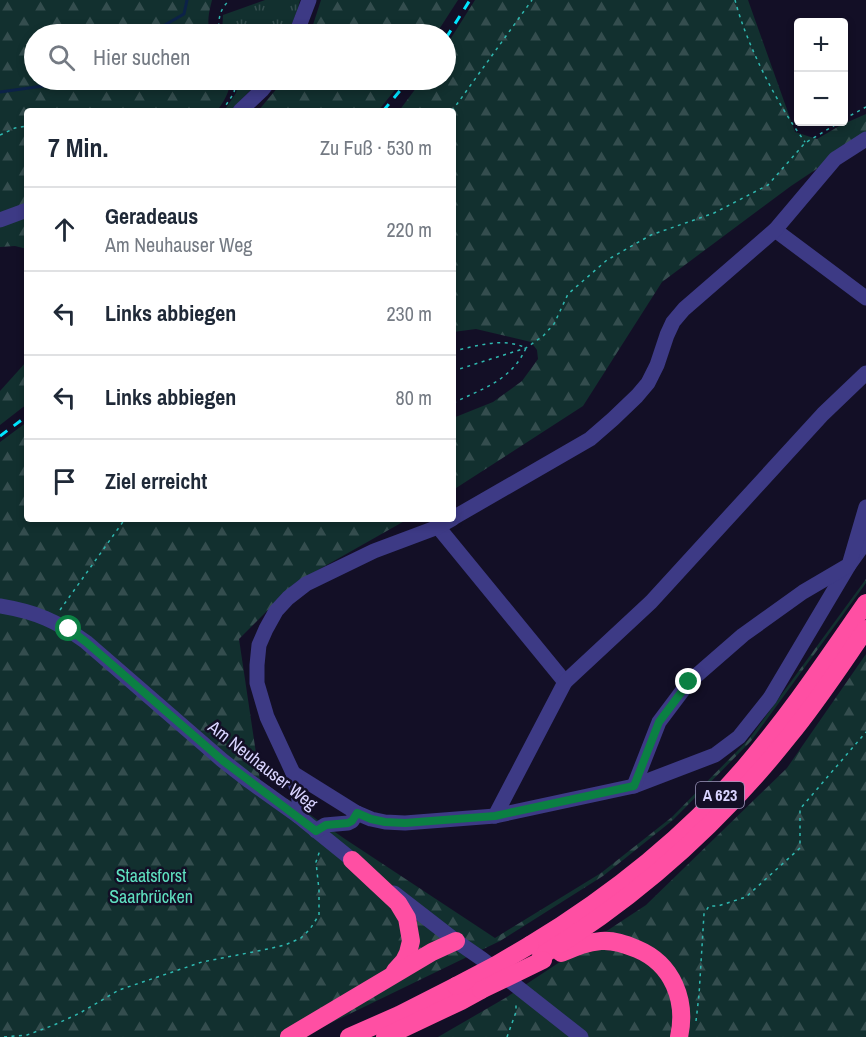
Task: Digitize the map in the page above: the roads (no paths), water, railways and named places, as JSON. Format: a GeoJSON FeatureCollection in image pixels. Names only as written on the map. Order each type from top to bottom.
{"type":"FeatureCollection","features":[{"type":"Feature","properties":{"kind":"highway","name":"A 623"},"geometry":{"type":"LineString","coordinates":[[385,1037],[458,994],[496,965],[538,954],[582,912],[677,836],[717,798],[778,728],[866,603]]}},
{"type":"Feature","properties":{"kind":"highway","name":"A 623"},"geometry":{"type":"LineString","coordinates":[[349,1037],[399,1015],[458,994],[481,990],[597,919],[640,886],[688,846],[728,806],[789,736],[866,628]]}},
{"type":"Feature","properties":{"kind":"highway"},"geometry":{"type":"LineString","coordinates":[[352,860],[398,903],[408,918],[411,941],[408,953],[404,961],[384,980]]}},
{"type":"Feature","properties":{"kind":"highway"},"geometry":{"type":"LineString","coordinates":[[289,1037],[456,940]]}},
{"type":"Feature","properties":{"kind":"highway"},"geometry":{"type":"LineString","coordinates":[[538,954],[602,941],[614,942],[644,952],[657,961],[670,975],[677,990],[681,1006],[679,1037]]}},
{"type":"Feature","properties":{"kind":"street"},"geometry":{"type":"LineString","coordinates":[[300,24],[309,0]]}},
{"type":"Feature","properties":{"kind":"street"},"geometry":{"type":"LineString","coordinates":[[243,108],[262,90]]}},
{"type":"Feature","properties":{"kind":"street"},"geometry":{"type":"LineString","coordinates":[[456,516],[590,439],[613,419],[648,382],[673,322],[684,309],[776,230],[835,159],[866,139]]}},
{"type":"Feature","properties":{"kind":"street"},"geometry":{"type":"LineString","coordinates":[[0,220],[24,211]]}},
{"type":"Feature","properties":{"kind":"street"},"geometry":{"type":"LineString","coordinates":[[776,230],[866,298]]}},
{"type":"Feature","properties":{"kind":"street"},"geometry":{"type":"LineString","coordinates":[[495,816],[565,682],[651,602],[823,414],[866,373]]}},
{"type":"Feature","properties":{"kind":"street"},"geometry":{"type":"LineString","coordinates":[[634,786],[659,722],[689,682],[743,635],[803,592],[849,565],[866,507]]}},
{"type":"Feature","properties":{"kind":"street"},"geometry":{"type":"LineString","coordinates":[[298,816],[299,799],[293,773],[267,717],[257,683],[256,665],[259,645],[276,611],[306,584],[374,551],[446,522]]}},
{"type":"Feature","properties":{"kind":"street"},"geometry":{"type":"LineString","coordinates":[[449,522],[565,682]]}},
{"type":"Feature","properties":{"kind":"street"},"geometry":{"type":"LineString","coordinates":[[293,773],[357,813],[385,822],[405,823],[495,816],[634,786],[715,755],[739,737],[770,698],[849,565],[866,541]]}},
{"type":"Feature","properties":{"kind":"street","name":"Am Neuhauser Weg"},"geometry":{"type":"LineString","coordinates":[[0,606],[23,610],[53,620],[86,642],[222,760],[298,816],[581,1037]]}},
{"type":"Feature","properties":{"kind":"street"},"geometry":{"type":"LineString","coordinates":[[320,834],[326,825],[348,823],[357,813]]}},
{"type":"Feature","properties":{"kind":"waterway"},"geometry":{"type":"LineString","coordinates":[[166,24],[184,14],[187,0]]}},
{"type":"Feature","properties":{"kind":"waterway"},"geometry":{"type":"LineString","coordinates":[[0,92],[24,89]]}},
{"type":"Feature","properties":{"kind":"railway"},"geometry":{"type":"LineString","coordinates":[[455,24],[470,0]]}},
{"type":"Feature","properties":{"kind":"railway"},"geometry":{"type":"LineString","coordinates":[[386,108],[401,90]]}},
{"type":"Feature","properties":{"kind":"railway"},"geometry":{"type":"LineString","coordinates":[[0,436],[24,418]]}},
{"type":"Feature","properties":{"kind":"park label","name":"Staatsforst Saarbrücken"},"geometry":{"type":"Point","coordinates":[151,885]}}]}
